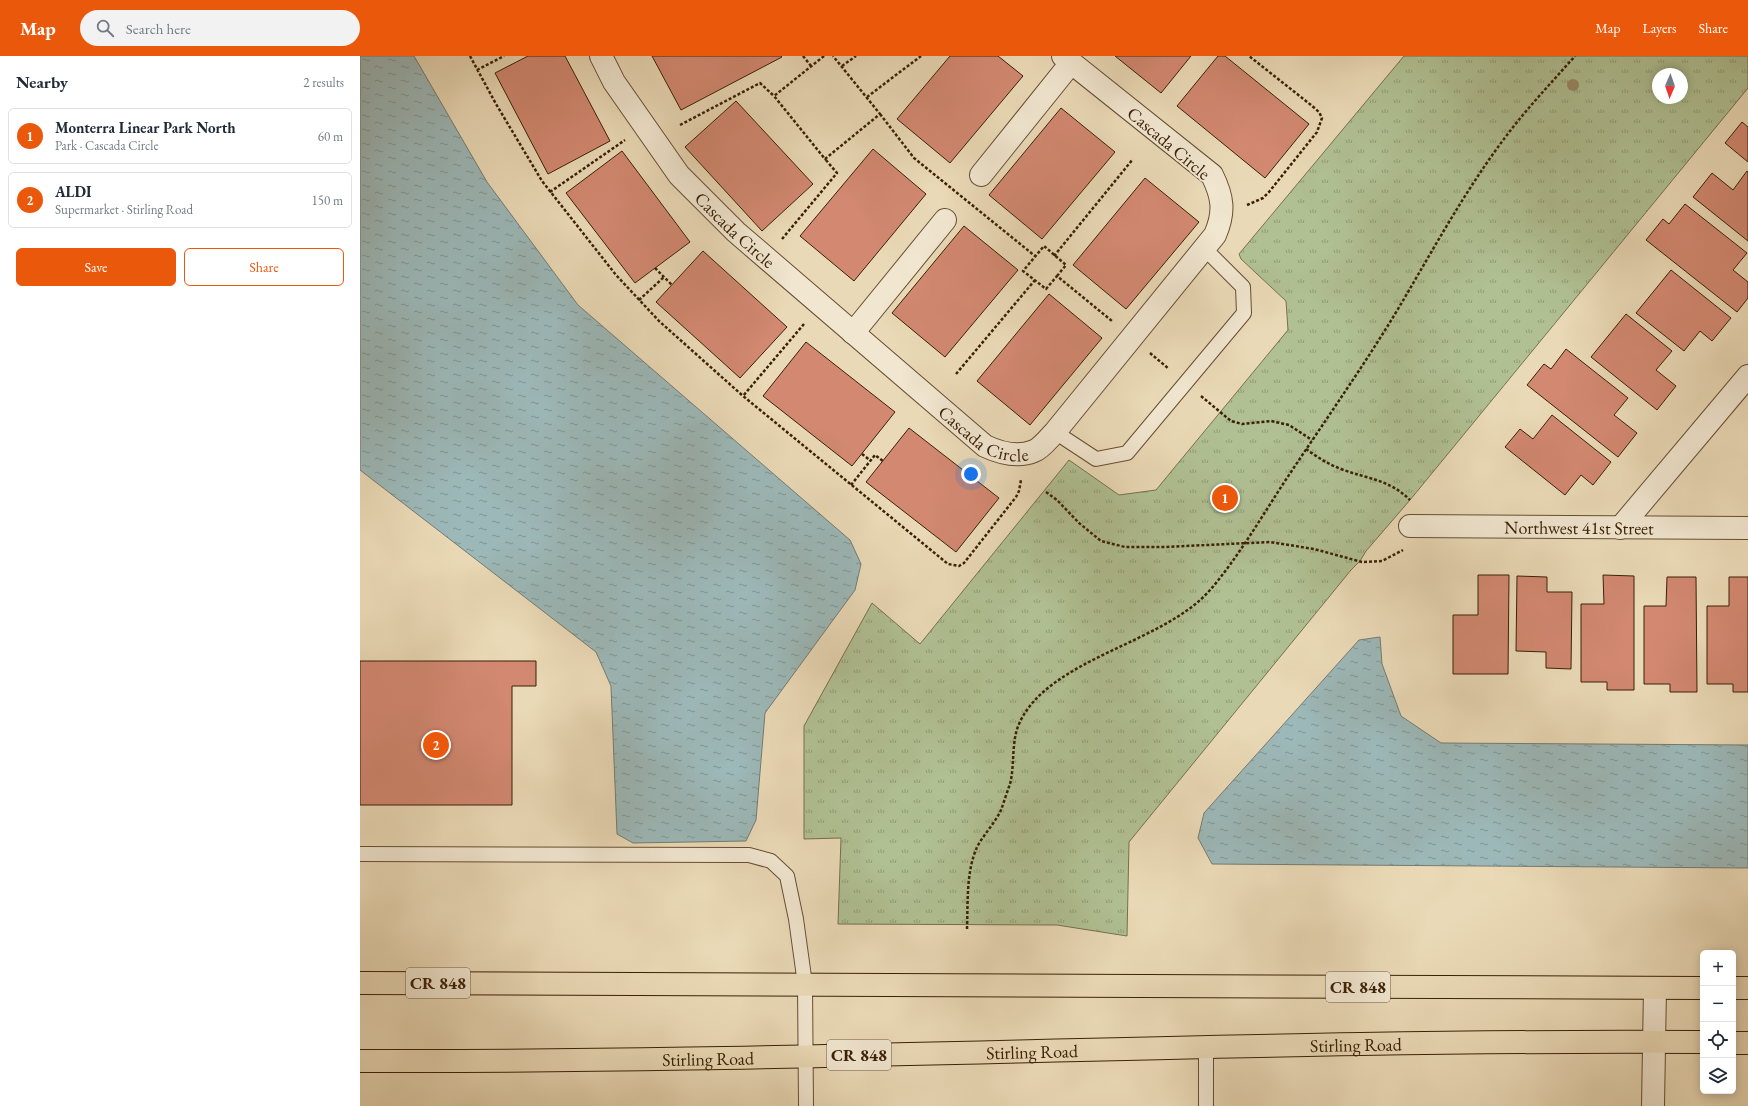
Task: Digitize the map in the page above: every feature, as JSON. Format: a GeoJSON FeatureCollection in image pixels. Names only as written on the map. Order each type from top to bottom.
{"type":"FeatureCollection","features":[{"type":"Feature","properties":{"kind":"main road","name":"CR 848"},"geometry":{"type":"LineString","coordinates":[[360,983],[1700,988]]}},
{"type":"Feature","properties":{"kind":"main road"},"geometry":{"type":"LineString","coordinates":[[1736,988],[1748,988]]}},
{"type":"Feature","properties":{"kind":"main road","name":"Stirling Road"},"geometry":{"type":"LineString","coordinates":[[360,1061],[658,1060],[1206,1046],[1700,1042]]}},
{"type":"Feature","properties":{"kind":"main road"},"geometry":{"type":"LineString","coordinates":[[1736,1043],[1748,1043]]}},
{"type":"Feature","properties":{"kind":"street","name":"Cascada Circle"},"geometry":{"type":"LineString","coordinates":[[601,56],[614,82],[679,175],[736,232],[984,446],[1000,452],[1018,454],[1034,451],[1055,432],[1204,248],[1215,234],[1221,222],[1222,207],[1219,190],[1212,175],[1067,59]]}},
{"type":"Feature","properties":{"kind":"street"},"geometry":{"type":"LineString","coordinates":[[981,175],[1067,59]]}},
{"type":"Feature","properties":{"kind":"street"},"geometry":{"type":"LineString","coordinates":[[852,333],[945,220]]}},
{"type":"Feature","properties":{"kind":"street"},"geometry":{"type":"LineString","coordinates":[[1620,528],[1748,376]]}},
{"type":"Feature","properties":{"kind":"street","name":"Northwest 41st Street"},"geometry":{"type":"LineString","coordinates":[[1410,526],[1748,528]]}},
{"type":"Feature","properties":{"kind":"street"},"geometry":{"type":"LineString","coordinates":[[1653,1106],[1655,988]]}},
{"type":"Feature","properties":{"kind":"lane"},"geometry":{"type":"LineString","coordinates":[[1055,432],[1096,459],[1127,453],[1244,313],[1243,287],[1204,248]]}},
{"type":"Feature","properties":{"kind":"lane"},"geometry":{"type":"LineString","coordinates":[[360,854],[749,855],[771,861],[787,876],[796,919],[805,984],[806,1106]]}},
{"type":"Feature","properties":{"kind":"lane"},"geometry":{"type":"LineString","coordinates":[[1206,1046],[1206,1106]]}},
{"type":"Feature","properties":{"kind":"path"},"geometry":{"type":"LineString","coordinates":[[470,56],[524,152],[550,192],[616,275],[659,322],[743,396],[948,564],[953,566],[964,564],[1016,497],[1020,486],[1021,474]]}},
{"type":"Feature","properties":{"kind":"path"},"geometry":{"type":"LineString","coordinates":[[477,70],[504,56]]}},
{"type":"Feature","properties":{"kind":"path"},"geometry":{"type":"LineString","coordinates":[[803,56],[811,66]]}},
{"type":"Feature","properties":{"kind":"path"},"geometry":{"type":"LineString","coordinates":[[774,96],[824,56]]}},
{"type":"Feature","properties":{"kind":"path"},"geometry":{"type":"LineString","coordinates":[[834,56],[914,158],[1035,256]]}},
{"type":"Feature","properties":{"kind":"path"},"geometry":{"type":"LineString","coordinates":[[842,66],[856,56]]}},
{"type":"Feature","properties":{"kind":"path"},"geometry":{"type":"LineString","coordinates":[[866,97],[922,56]]}},
{"type":"Feature","properties":{"kind":"path"},"geometry":{"type":"LineString","coordinates":[[1246,205],[1263,198],[1317,132],[1322,118],[1311,105],[1249,56]]}},
{"type":"Feature","properties":{"kind":"path"},"geometry":{"type":"LineString","coordinates":[[967,929],[970,872],[977,849],[1000,811],[1011,782],[1013,753],[1019,724],[1028,711],[1050,686],[1069,674],[1170,622],[1190,609],[1209,591],[1246,543],[1306,449],[1386,329],[1476,178],[1511,129],[1575,56]]}},
{"type":"Feature","properties":{"kind":"path"},"geometry":{"type":"LineString","coordinates":[[680,125],[760,83],[774,96],[837,173],[780,242]]}},
{"type":"Feature","properties":{"kind":"path"},"geometry":{"type":"LineString","coordinates":[[824,159],[880,114]]}},
{"type":"Feature","properties":{"kind":"path"},"geometry":{"type":"LineString","coordinates":[[550,192],[629,138]]}},
{"type":"Feature","properties":{"kind":"path"},"geometry":{"type":"LineString","coordinates":[[1054,256],[1133,159]]}},
{"type":"Feature","properties":{"kind":"path"},"geometry":{"type":"LineString","coordinates":[[1044,246],[1066,265],[1046,289],[1024,271],[1035,256],[1044,246]]}},
{"type":"Feature","properties":{"kind":"path"},"geometry":{"type":"LineString","coordinates":[[655,268],[672,285]]}},
{"type":"Feature","properties":{"kind":"path"},"geometry":{"type":"LineString","coordinates":[[1057,276],[1114,323]]}},
{"type":"Feature","properties":{"kind":"path"},"geometry":{"type":"LineString","coordinates":[[639,300],[664,277]]}},
{"type":"Feature","properties":{"kind":"path"},"geometry":{"type":"LineString","coordinates":[[956,374],[1035,280]]}},
{"type":"Feature","properties":{"kind":"path"},"geometry":{"type":"LineString","coordinates":[[743,396],[809,319]]}},
{"type":"Feature","properties":{"kind":"path"},"geometry":{"type":"LineString","coordinates":[[1146,349],[1174,373]]}},
{"type":"Feature","properties":{"kind":"path"},"geometry":{"type":"LineString","coordinates":[[1199,394],[1231,420],[1242,424],[1271,421],[1289,425],[1312,440]]}},
{"type":"Feature","properties":{"kind":"path"},"geometry":{"type":"LineString","coordinates":[[1306,449],[1323,461],[1341,469],[1387,483],[1400,490],[1410,500]]}},
{"type":"Feature","properties":{"kind":"path"},"geometry":{"type":"LineString","coordinates":[[862,454],[871,461]]}},
{"type":"Feature","properties":{"kind":"path"},"geometry":{"type":"LineString","coordinates":[[851,484],[875,455],[883,461]]}},
{"type":"Feature","properties":{"kind":"path"},"geometry":{"type":"LineString","coordinates":[[1046,492],[1057,500],[1079,523],[1101,540],[1125,547],[1172,547],[1270,542],[1314,549],[1362,562],[1382,561],[1405,549]]}},
{"type":"Feature","properties":{"kind":"green space"},"geometry":{"type":"Polygon","coordinates":[[[1404,56],[1748,56],[1748,88],[1410,500],[1366,551],[1360,561],[1351,570],[1129,842],[1127,936],[1057,925],[838,924],[841,838],[804,839],[804,726],[872,603],[920,644],[1069,460],[1119,495],[1156,490],[1288,330],[1286,301],[1241,259],[1239,254],[1404,56]]]}},
{"type":"Feature","properties":{"kind":"water"},"geometry":{"type":"Polygon","coordinates":[[[360,56],[414,56],[487,182],[578,305],[850,540],[861,564],[855,590],[765,713],[756,820],[746,841],[633,843],[617,834],[611,686],[596,652],[360,470],[360,56]]]}},
{"type":"Feature","properties":{"kind":"water"},"geometry":{"type":"Polygon","coordinates":[[[1380,637],[1382,664],[1401,716],[1441,743],[1748,745],[1748,868],[1212,864],[1198,838],[1204,813],[1359,640],[1380,637]]]}},
{"type":"Feature","properties":{"kind":"building"},"geometry":{"type":"Polygon","coordinates":[[[528,56],[565,56],[610,141],[548,174],[495,73],[528,56]]]}},
{"type":"Feature","properties":{"kind":"building"},"geometry":{"type":"Polygon","coordinates":[[[652,56],[781,56],[782,57],[681,110],[652,56]]]}},
{"type":"Feature","properties":{"kind":"building"},"geometry":{"type":"Polygon","coordinates":[[[950,56],[998,56],[1023,76],[950,163],[897,119],[950,56]]]}},
{"type":"Feature","properties":{"kind":"building"},"geometry":{"type":"Polygon","coordinates":[[[1115,56],[1191,56],[1161,93],[1115,56]]]}},
{"type":"Feature","properties":{"kind":"building"},"geometry":{"type":"Polygon","coordinates":[[[1218,56],[1225,56],[1309,124],[1265,178],[1177,106],[1218,56]]]}},
{"type":"Feature","properties":{"kind":"building"},"geometry":{"type":"Polygon","coordinates":[[[736,101],[813,184],[762,231],[685,147],[736,101]]]}},
{"type":"Feature","properties":{"kind":"building"},"geometry":{"type":"Polygon","coordinates":[[[1061,108],[1115,152],[1042,239],[989,195],[1061,108]]]}},
{"type":"Feature","properties":{"kind":"building"},"geometry":{"type":"Polygon","coordinates":[[[1742,122],[1748,127],[1748,162],[1725,143],[1742,122]]]}},
{"type":"Feature","properties":{"kind":"building"},"geometry":{"type":"Polygon","coordinates":[[[873,149],[926,194],[854,281],[800,236],[873,149]]]}},
{"type":"Feature","properties":{"kind":"building"},"geometry":{"type":"Polygon","coordinates":[[[622,151],[690,242],[635,283],[566,193],[622,151]]]}},
{"type":"Feature","properties":{"kind":"building"},"geometry":{"type":"Polygon","coordinates":[[[1747,171],[1748,241],[1693,197],[1712,173],[1733,190],[1747,171]]]}},
{"type":"Feature","properties":{"kind":"building"},"geometry":{"type":"Polygon","coordinates":[[[1145,178],[1199,222],[1126,309],[1073,265],[1145,178]]]}},
{"type":"Feature","properties":{"kind":"building"},"geometry":{"type":"Polygon","coordinates":[[[1685,204],[1747,253],[1733,270],[1748,282],[1748,298],[1737,312],[1646,240],[1663,219],[1669,224],[1685,204]]]}},
{"type":"Feature","properties":{"kind":"building"},"geometry":{"type":"Polygon","coordinates":[[[964,226],[1018,270],[945,357],[892,313],[964,226]]]}},
{"type":"Feature","properties":{"kind":"building"},"geometry":{"type":"Polygon","coordinates":[[[703,251],[787,327],[740,378],[656,302],[703,251]]]}},
{"type":"Feature","properties":{"kind":"building"},"geometry":{"type":"Polygon","coordinates":[[[1671,270],[1731,318],[1712,341],[1700,331],[1684,351],[1636,313],[1671,270]]]}},
{"type":"Feature","properties":{"kind":"building"},"geometry":{"type":"Polygon","coordinates":[[[1049,294],[1102,338],[1030,425],[977,381],[1049,294]]]}},
{"type":"Feature","properties":{"kind":"building"},"geometry":{"type":"Polygon","coordinates":[[[1626,314],[1672,351],[1656,370],[1676,386],[1657,410],[1591,357],[1626,314]]]}},
{"type":"Feature","properties":{"kind":"building"},"geometry":{"type":"Polygon","coordinates":[[[806,342],[895,412],[852,466],[763,396],[806,342]]]}},
{"type":"Feature","properties":{"kind":"building"},"geometry":{"type":"Polygon","coordinates":[[[1566,349],[1628,398],[1614,415],[1637,433],[1618,457],[1527,385],[1544,364],[1551,369],[1566,349]]]}},
{"type":"Feature","properties":{"kind":"building"},"geometry":{"type":"Polygon","coordinates":[[[1552,415],[1611,462],[1593,485],[1581,475],[1565,495],[1505,447],[1520,429],[1533,439],[1552,415]]]}},
{"type":"Feature","properties":{"kind":"building"},"geometry":{"type":"Polygon","coordinates":[[[909,428],[999,498],[956,552],[866,482],[909,428]]]}},
{"type":"Feature","properties":{"kind":"building"},"geometry":{"type":"Polygon","coordinates":[[[1478,575],[1509,575],[1508,674],[1453,674],[1453,615],[1478,615],[1478,575]]]}},
{"type":"Feature","properties":{"kind":"building"},"geometry":{"type":"Polygon","coordinates":[[[1603,575],[1634,576],[1634,690],[1607,690],[1607,682],[1581,682],[1581,604],[1604,604],[1603,575]]]}},
{"type":"Feature","properties":{"kind":"building"},"geometry":{"type":"Polygon","coordinates":[[[1517,576],[1547,577],[1547,592],[1572,592],[1571,669],[1546,668],[1546,652],[1516,651],[1517,576]]]}},
{"type":"Feature","properties":{"kind":"building"},"geometry":{"type":"Polygon","coordinates":[[[1667,577],[1696,577],[1697,692],[1670,692],[1670,684],[1644,684],[1644,606],[1666,606],[1667,577]]]}},
{"type":"Feature","properties":{"kind":"building"},"geometry":{"type":"Polygon","coordinates":[[[1729,577],[1748,577],[1748,692],[1733,692],[1733,684],[1707,684],[1707,606],[1729,606],[1729,577]]]}},
{"type":"Feature","properties":{"kind":"building"},"geometry":{"type":"Polygon","coordinates":[[[360,661],[536,661],[536,686],[512,686],[512,805],[360,805],[360,661]]]}},
{"type":"Feature","properties":{"kind":"place","name":"Monterra Linear Park North"},"geometry":{"type":"Point","coordinates":[1225,498]}},
{"type":"Feature","properties":{"kind":"place","name":"ALDI"},"geometry":{"type":"Point","coordinates":[436,745]}}]}
